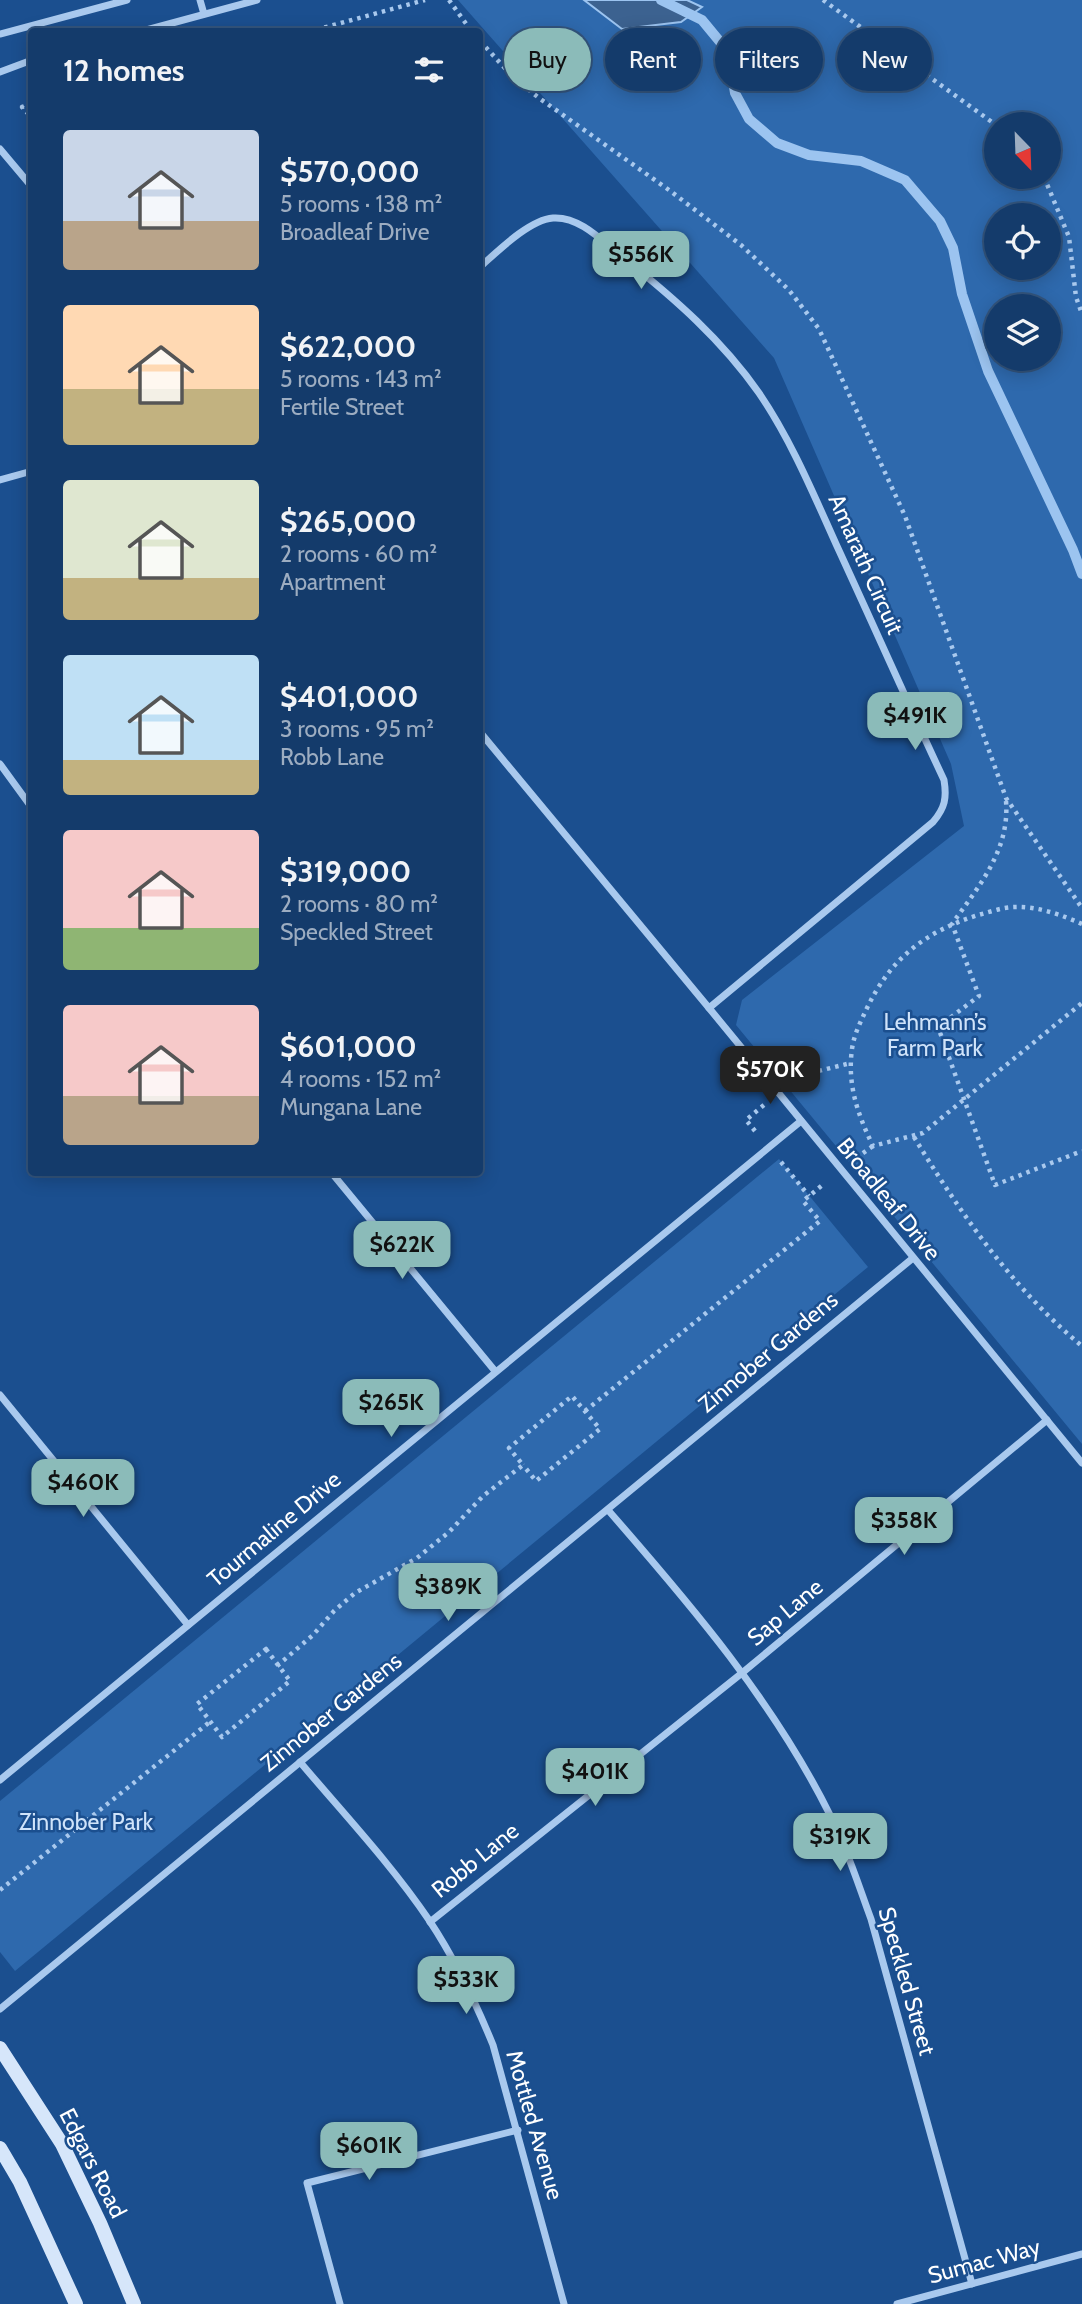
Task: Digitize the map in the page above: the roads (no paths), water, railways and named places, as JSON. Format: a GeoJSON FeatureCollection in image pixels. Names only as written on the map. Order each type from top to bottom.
{"type":"FeatureCollection","features":[{"type":"Feature","properties":{"kind":"main road","name":"Edgars Road"},"geometry":{"type":"LineString","coordinates":[[0,2048],[62,2144],[100,2223],[134,2304]]}},
{"type":"Feature","properties":{"kind":"main road"},"geometry":{"type":"LineString","coordinates":[[0,2148],[20,2182],[76,2304]]}},
{"type":"Feature","properties":{"kind":"street"},"geometry":{"type":"LineString","coordinates":[[0,34],[127,0]]}},
{"type":"Feature","properties":{"kind":"street"},"geometry":{"type":"LineString","coordinates":[[200,0],[204,14]]}},
{"type":"Feature","properties":{"kind":"street"},"geometry":{"type":"LineString","coordinates":[[153,28],[257,0]]}},
{"type":"Feature","properties":{"kind":"street"},"geometry":{"type":"LineString","coordinates":[[0,72],[28,62]]}},
{"type":"Feature","properties":{"kind":"street"},"geometry":{"type":"LineString","coordinates":[[0,149],[28,182]]}},
{"type":"Feature","properties":{"kind":"street","name":"Amarath Circuit"},"geometry":{"type":"LineString","coordinates":[[483,264],[537,223],[556,218],[570,219],[660,288],[716,340],[759,394],[791,448],[943,780],[946,799],[933,822],[709,1008]]}},
{"type":"Feature","properties":{"kind":"street"},"geometry":{"type":"LineString","coordinates":[[0,480],[28,472]]}},
{"type":"Feature","properties":{"kind":"street","name":"Broadleaf Drive"},"geometry":{"type":"LineString","coordinates":[[483,736],[1082,1463]]}},
{"type":"Feature","properties":{"kind":"street"},"geometry":{"type":"LineString","coordinates":[[0,764],[28,802]]}},
{"type":"Feature","properties":{"kind":"street","name":"Tourmaline Drive"},"geometry":{"type":"LineString","coordinates":[[0,1780],[801,1121]]}},
{"type":"Feature","properties":{"kind":"street"},"geometry":{"type":"LineString","coordinates":[[334,1176],[495,1371]]}},
{"type":"Feature","properties":{"kind":"street","name":"Zinnober Gardens"},"geometry":{"type":"LineString","coordinates":[[0,2009],[913,1258]]}},
{"type":"Feature","properties":{"kind":"street"},"geometry":{"type":"LineString","coordinates":[[0,1395],[188,1625]]}},
{"type":"Feature","properties":{"kind":"street","name":"Sap Lane"},"geometry":{"type":"LineString","coordinates":[[742,1672],[1047,1420]]}},
{"type":"Feature","properties":{"kind":"street","name":"Speckled Street"},"geometry":{"type":"LineString","coordinates":[[608,1510],[742,1672],[804,1765],[831,1817],[852,1865],[885,1968],[972,2284]]}},
{"type":"Feature","properties":{"kind":"street","name":"Robb Lane"},"geometry":{"type":"LineString","coordinates":[[430,1922],[742,1672]]}},
{"type":"Feature","properties":{"kind":"street","name":"Mottled Avenue"},"geometry":{"type":"LineString","coordinates":[[300,1762],[402,1884],[430,1922],[477,2004],[493,2045],[518,2130],[564,2304]]}},
{"type":"Feature","properties":{"kind":"street"},"geometry":{"type":"LineString","coordinates":[[340,2304],[307,2183],[518,2130]]}},
{"type":"Feature","properties":{"kind":"street","name":"Sumac Way"},"geometry":{"type":"LineString","coordinates":[[897,2304],[1082,2254]]}},
{"type":"Feature","properties":{"kind":"waterway"},"geometry":{"type":"LineString","coordinates":[[661,0],[702,20],[721,43],[730,64],[735,93],[749,119],[777,143],[809,155],[861,161],[905,180],[940,221],[953,248],[962,294],[988,371],[1082,574]]}},
{"type":"Feature","properties":{"kind":"park label","name":"Lehmann’s Farm Park"},"geometry":{"type":"Point","coordinates":[935,1035]}},
{"type":"Feature","properties":{"kind":"park label","name":"Zinnober Park"},"geometry":{"type":"Point","coordinates":[86,1822]}}]}
